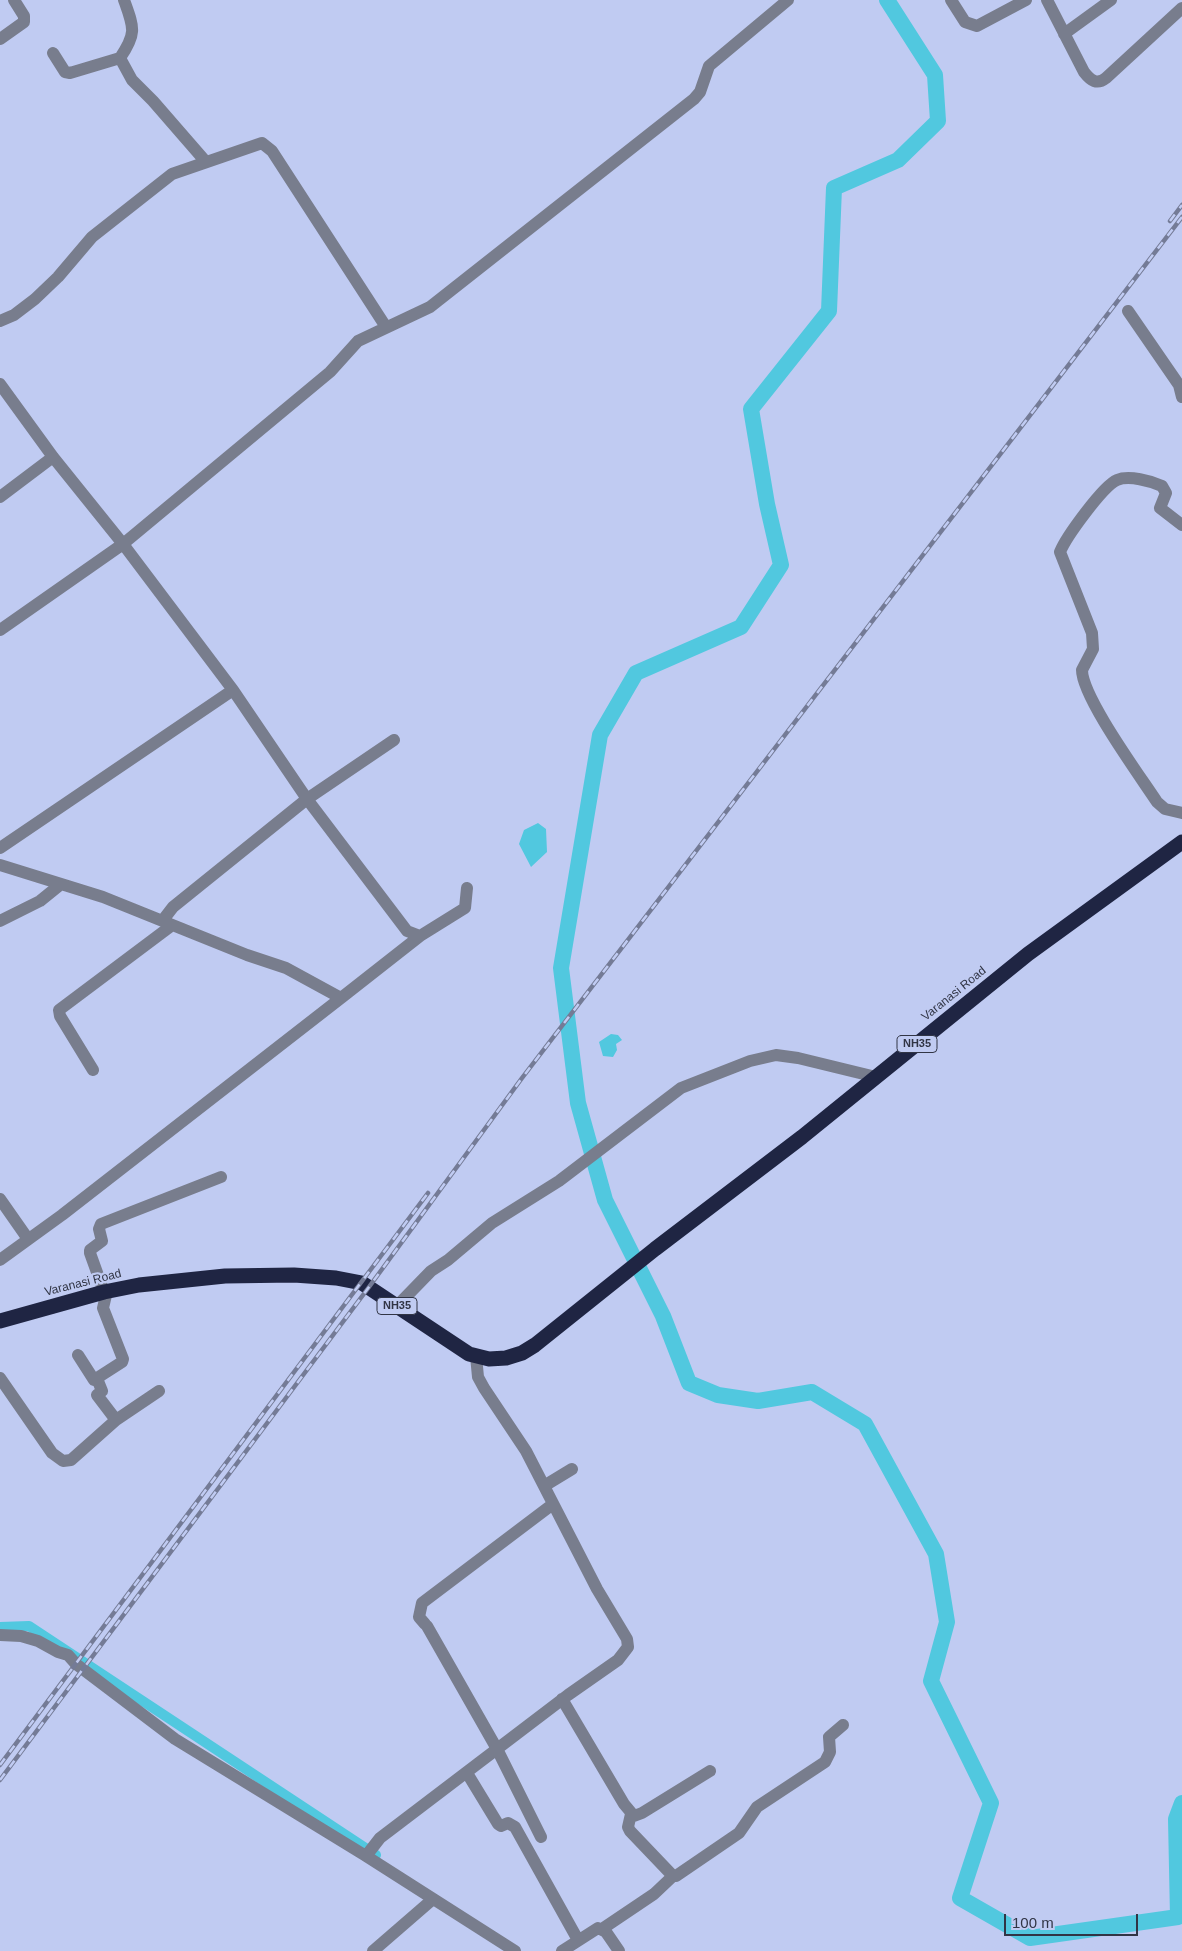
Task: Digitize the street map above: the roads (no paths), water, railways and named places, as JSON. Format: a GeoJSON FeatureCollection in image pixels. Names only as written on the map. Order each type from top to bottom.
{"type":"FeatureCollection","features":[{"type":"Feature","properties":{"kind":"highway","name":"Varanasi Road"},"geometry":{"type":"LineString","coordinates":[[476,1356],[497,1360],[522,1353],[802,1137],[1028,954],[1182,842]]}},
{"type":"Feature","properties":{"kind":"highway","name":"Varanasi Road"},"geometry":{"type":"LineString","coordinates":[[0,1321],[106,1292],[225,1276],[270,1275],[336,1278],[362,1283],[397,1306]]}},
{"type":"Feature","properties":{"kind":"highway","name":"NH35"},"geometry":{"type":"LineString","coordinates":[[397,1306],[434,1332],[476,1356]]}},
{"type":"Feature","properties":{"kind":"street"},"geometry":{"type":"LineString","coordinates":[[0,39],[24,22],[24,16],[14,0]]}},
{"type":"Feature","properties":{"kind":"street"},"geometry":{"type":"LineString","coordinates":[[53,53],[65,72],[70,73],[120,58],[130,43],[132,36],[132,22],[124,0]]}},
{"type":"Feature","properties":{"kind":"street"},"geometry":{"type":"LineString","coordinates":[[0,630],[123,544],[330,372],[353,345],[386,327],[430,308],[694,99],[700,92],[709,66],[788,0]]}},
{"type":"Feature","properties":{"kind":"street"},"geometry":{"type":"LineString","coordinates":[[951,0],[964,22],[978,26],[1026,0]]}},
{"type":"Feature","properties":{"kind":"street"},"geometry":{"type":"LineString","coordinates":[[1047,0],[1084,72],[1093,82],[1106,78],[1182,8]]}},
{"type":"Feature","properties":{"kind":"street"},"geometry":{"type":"LineString","coordinates":[[1064,34],[1111,0]]}},
{"type":"Feature","properties":{"kind":"street"},"geometry":{"type":"LineString","coordinates":[[120,58],[132,80],[153,101],[206,162]]}},
{"type":"Feature","properties":{"kind":"street"},"geometry":{"type":"LineString","coordinates":[[0,321],[14,315],[35,299],[58,277],[92,237],[172,174],[262,143],[268,147],[386,327]]}},
{"type":"Feature","properties":{"kind":"street"},"geometry":{"type":"LineString","coordinates":[[1128,311],[1179,385],[1182,397]]}},
{"type":"Feature","properties":{"kind":"street"},"geometry":{"type":"LineString","coordinates":[[0,384],[53,457],[123,544],[232,690],[307,799],[407,931],[420,936]]}},
{"type":"Feature","properties":{"kind":"street"},"geometry":{"type":"LineString","coordinates":[[0,497],[53,457]]}},
{"type":"Feature","properties":{"kind":"street"},"geometry":{"type":"LineString","coordinates":[[1182,525],[1160,508],[1166,493],[1162,486],[1151,482],[1122,478],[1110,485],[1096,500],[1066,539],[1060,552],[1092,633],[1093,649],[1082,670],[1084,680],[1103,719],[1157,802],[1165,809],[1182,813]]}},
{"type":"Feature","properties":{"kind":"street"},"geometry":{"type":"LineString","coordinates":[[0,848],[232,690]]}},
{"type":"Feature","properties":{"kind":"street"},"geometry":{"type":"LineString","coordinates":[[93,1070],[60,1016],[59,1010],[167,923],[173,907],[307,799],[394,740]]}},
{"type":"Feature","properties":{"kind":"street"},"geometry":{"type":"LineString","coordinates":[[0,865],[103,897],[286,968],[341,998]]}},
{"type":"Feature","properties":{"kind":"street"},"geometry":{"type":"LineString","coordinates":[[0,921],[40,901],[61,884]]}},
{"type":"Feature","properties":{"kind":"street"},"geometry":{"type":"LineString","coordinates":[[0,1260],[62,1216],[420,936],[465,908],[467,888]]}},
{"type":"Feature","properties":{"kind":"street"},"geometry":{"type":"LineString","coordinates":[[397,1306],[431,1272],[492,1223],[559,1181],[625,1128],[659,1107],[681,1088],[769,1056],[798,1058],[876,1077]]}},
{"type":"Feature","properties":{"kind":"street"},"geometry":{"type":"LineString","coordinates":[[94,1380],[124,1359],[102,1308],[106,1292],[90,1253],[90,1250],[102,1241],[99,1229],[102,1224],[221,1177]]}},
{"type":"Feature","properties":{"kind":"street"},"geometry":{"type":"LineString","coordinates":[[0,1199],[28,1239]]}},
{"type":"Feature","properties":{"kind":"street"},"geometry":{"type":"LineString","coordinates":[[78,1354],[94,1380],[98,1382],[102,1391],[97,1395],[116,1420]]}},
{"type":"Feature","properties":{"kind":"street"},"geometry":{"type":"LineString","coordinates":[[370,1850],[562,1699],[618,1660],[626,1652],[628,1643],[597,1589],[522,1443],[478,1377],[476,1356]]}},
{"type":"Feature","properties":{"kind":"street"},"geometry":{"type":"LineString","coordinates":[[0,1378],[52,1453],[63,1461],[71,1460],[116,1420],[159,1392]]}},
{"type":"Feature","properties":{"kind":"street"},"geometry":{"type":"LineString","coordinates":[[544,1486],[572,1469]]}},
{"type":"Feature","properties":{"kind":"street"},"geometry":{"type":"LineString","coordinates":[[541,1837],[498,1749],[426,1625],[419,1617],[422,1603],[553,1504]]}},
{"type":"Feature","properties":{"kind":"street"},"geometry":{"type":"LineString","coordinates":[[0,1635],[31,1638],[68,1654],[76,1664],[175,1739],[370,1850],[433,1899],[515,1951]]}},
{"type":"Feature","properties":{"kind":"street"},"geometry":{"type":"LineString","coordinates":[[562,1699],[631,1814],[638,1816],[710,1770]]}},
{"type":"Feature","properties":{"kind":"street"},"geometry":{"type":"LineString","coordinates":[[562,1951],[594,1929],[602,1929],[654,1894],[673,1876],[681,1873],[739,1833],[757,1807],[825,1762],[830,1752],[830,1737],[843,1725]]}},
{"type":"Feature","properties":{"kind":"street"},"geometry":{"type":"LineString","coordinates":[[467,1773],[498,1824],[501,1826],[508,1823],[515,1827],[578,1940]]}},
{"type":"Feature","properties":{"kind":"street"},"geometry":{"type":"LineString","coordinates":[[631,1814],[628,1826],[630,1831],[673,1876]]}},
{"type":"Feature","properties":{"kind":"street"},"geometry":{"type":"LineString","coordinates":[[373,1951],[433,1899]]}},
{"type":"Feature","properties":{"kind":"street"},"geometry":{"type":"LineString","coordinates":[[602,1929],[618,1951]]}},
{"type":"Feature","properties":{"kind":"waterway"},"geometry":{"type":"LineString","coordinates":[[887,0],[935,75],[938,121],[898,160],[834,188],[829,311],[751,409],[767,504],[781,565],[741,627],[636,673],[600,735],[561,968],[578,1103],[605,1200],[663,1316],[689,1383],[718,1395],[758,1401],[812,1392],[865,1424],[936,1554],[947,1622],[931,1681],[991,1803],[960,1898],[1030,1938],[1178,1917],[1176,1819],[1182,1803]]}},
{"type":"Feature","properties":{"kind":"waterway"},"geometry":{"type":"LineString","coordinates":[[0,1627],[29,1626],[376,1855]]}},
{"type":"Feature","properties":{"kind":"railway"},"geometry":{"type":"LineString","coordinates":[[1170,221],[1182,205]]}},
{"type":"Feature","properties":{"kind":"railway"},"geometry":{"type":"LineString","coordinates":[[0,1780],[369,1287],[522,1078],[1182,217]]}},
{"type":"Feature","properties":{"kind":"railway"},"geometry":{"type":"LineString","coordinates":[[0,1765],[428,1193]]}}]}
